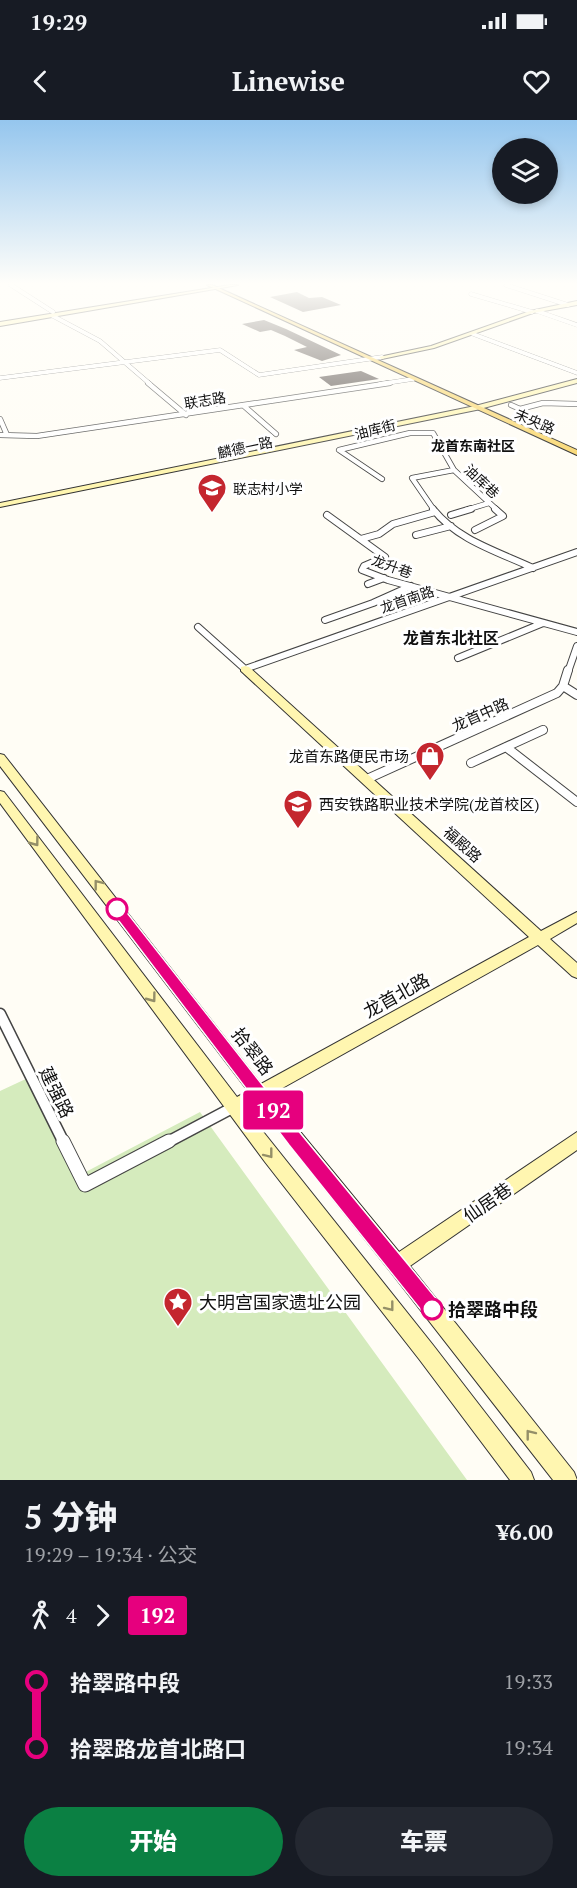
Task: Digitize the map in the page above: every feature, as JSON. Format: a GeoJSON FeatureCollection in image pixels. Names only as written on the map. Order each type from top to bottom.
{"type":"FeatureCollection","features":[{"type":"Feature","properties":{"kind":"main road"},"geometry":{"type":"LineString","coordinates":[[348,348],[482,408],[577,381]]}},
{"type":"Feature","properties":{"kind":"main road"},"geometry":{"type":"LineString","coordinates":[[362,348],[482,408]]}},
{"type":"Feature","properties":{"kind":"main road"},"geometry":{"type":"LineString","coordinates":[[382,357],[425,348]]}},
{"type":"Feature","properties":{"kind":"main road","name":"麟德一路"},"geometry":{"type":"LineString","coordinates":[[0,505],[482,408],[496,409],[577,387]]}},
{"type":"Feature","properties":{"kind":"main road","name":"麟德一路"},"geometry":{"type":"LineString","coordinates":[[0,510],[482,408]]}},
{"type":"Feature","properties":{"kind":"main road","name":"未央路"},"geometry":{"type":"LineString","coordinates":[[482,408],[577,453]]}},
{"type":"Feature","properties":{"kind":"main road","name":"未央路"},"geometry":{"type":"LineString","coordinates":[[496,409],[577,445]]}},
{"type":"Feature","properties":{"kind":"main road","name":"福殿路"},"geometry":{"type":"LineString","coordinates":[[245,669],[577,972]]}},
{"type":"Feature","properties":{"kind":"main road","name":"拾翠路"},"geometry":{"type":"LineString","coordinates":[[0,758],[295,1140],[397,1264],[566,1480]]}},
{"type":"Feature","properties":{"kind":"main road"},"geometry":{"type":"LineString","coordinates":[[0,795],[234,1107],[523,1480]]}},
{"type":"Feature","properties":{"kind":"main road","name":"龙首北路"},"geometry":{"type":"LineString","coordinates":[[234,1107],[577,917]]}},
{"type":"Feature","properties":{"kind":"main road","name":"仙居巷"},"geometry":{"type":"LineString","coordinates":[[397,1264],[577,1140]]}},
{"type":"Feature","properties":{"kind":"street"},"geometry":{"type":"LineString","coordinates":[[110,348],[186,415]]}},
{"type":"Feature","properties":{"kind":"street"},"geometry":{"type":"LineString","coordinates":[[512,348],[577,373]]}},
{"type":"Feature","properties":{"kind":"street"},"geometry":{"type":"LineString","coordinates":[[0,378],[220,350],[259,375],[382,357]]}},
{"type":"Feature","properties":{"kind":"street","name":"联志路"},"geometry":{"type":"LineString","coordinates":[[0,435],[37,436],[413,379]]}},
{"type":"Feature","properties":{"kind":"street"},"geometry":{"type":"LineString","coordinates":[[511,405],[520,409],[543,403],[577,405]]}},
{"type":"Feature","properties":{"kind":"street"},"geometry":{"type":"LineString","coordinates":[[244,406],[276,434]]}},
{"type":"Feature","properties":{"kind":"street"},"geometry":{"type":"LineString","coordinates":[[0,418],[7,435]]}},
{"type":"Feature","properties":{"kind":"street","name":"油库街"},"geometry":{"type":"LineString","coordinates":[[382,479],[339,450],[410,433],[432,434]]}},
{"type":"Feature","properties":{"kind":"street","name":"油库巷"},"geometry":{"type":"LineString","coordinates":[[432,434],[454,470],[502,517],[475,530]]}},
{"type":"Feature","properties":{"kind":"street"},"geometry":{"type":"LineString","coordinates":[[454,470],[412,478],[435,512],[451,526],[474,540],[533,568]]}},
{"type":"Feature","properties":{"kind":"street"},"geometry":{"type":"LineString","coordinates":[[452,515],[489,503]]}},
{"type":"Feature","properties":{"kind":"street"},"geometry":{"type":"LineString","coordinates":[[361,539],[382,532],[393,524],[435,512]]}},
{"type":"Feature","properties":{"kind":"street","name":"龙升巷"},"geometry":{"type":"LineString","coordinates":[[327,515],[385,557],[363,566],[362,570],[577,632]]}},
{"type":"Feature","properties":{"kind":"street"},"geometry":{"type":"LineString","coordinates":[[416,535],[451,526]]}},
{"type":"Feature","properties":{"kind":"street","name":"龙首南路"},"geometry":{"type":"LineString","coordinates":[[245,669],[577,552]]}},
{"type":"Feature","properties":{"kind":"street"},"geometry":{"type":"LineString","coordinates":[[368,584],[384,578]]}},
{"type":"Feature","properties":{"kind":"street"},"geometry":{"type":"LineString","coordinates":[[325,620],[373,603],[411,586]]}},
{"type":"Feature","properties":{"kind":"street"},"geometry":{"type":"LineString","coordinates":[[458,658],[543,623]]}},
{"type":"Feature","properties":{"kind":"street"},"geometry":{"type":"LineString","coordinates":[[198,627],[245,669]]}},
{"type":"Feature","properties":{"kind":"street"},"geometry":{"type":"LineString","coordinates":[[577,646],[563,686],[577,695]]}},
{"type":"Feature","properties":{"kind":"street","name":"龙首中路"},"geometry":{"type":"LineString","coordinates":[[367,779],[557,693],[563,686]]}},
{"type":"Feature","properties":{"kind":"street"},"geometry":{"type":"LineString","coordinates":[[471,763],[543,730]]}},
{"type":"Feature","properties":{"kind":"street"},"geometry":{"type":"LineString","coordinates":[[506,747],[577,802]]}},
{"type":"Feature","properties":{"kind":"street","name":"建强路"},"geometry":{"type":"LineString","coordinates":[[0,1014],[85,1185],[234,1107]]}},
{"type":"Feature","properties":{"kind":"green space","name":"大明宫国家遗址公园"},"geometry":{"type":"Polygon","coordinates":[[[30,1077],[78,1176],[200,1112],[467,1480],[0,1480],[0,1091],[30,1077]]]}},
{"type":"Feature","properties":{"kind":"building"},"geometry":{"type":"Polygon","coordinates":[[[327,348],[341,355],[322,361],[294,350],[327,348]]]}},
{"type":"Feature","properties":{"kind":"building"},"geometry":{"type":"Polygon","coordinates":[[[361,371],[379,379],[331,386],[319,377],[361,371]]]}},
{"type":"Feature","properties":{"kind":"bus line","name":"192"},"geometry":{"type":"LineString","coordinates":[[117,909],[295,1140],[432,1309]]}},
{"type":"Feature","properties":{"kind":"place","name":"联志村小学"},"geometry":{"type":"Point","coordinates":[212,514]}},
{"type":"Feature","properties":{"kind":"place","name":"龙首东路便民市场"},"geometry":{"type":"Point","coordinates":[430,782]}},
{"type":"Feature","properties":{"kind":"place","name":"西安铁路职业技术学院(龙首校区)"},"geometry":{"type":"Point","coordinates":[298,830]}},
{"type":"Feature","properties":{"kind":"place","name":"拾翠路中段"},"geometry":{"type":"Point","coordinates":[432,1309]}},
{"type":"Feature","properties":{"kind":"place","name":"大明宫国家遗址公园"},"geometry":{"type":"Point","coordinates":[178,1328]}},
{"type":"Feature","properties":{"kind":"district","name":"龙首东南社区"},"geometry":{"type":"Point","coordinates":[473,445]}},
{"type":"Feature","properties":{"kind":"district","name":"龙首东北社区"},"geometry":{"type":"Point","coordinates":[451,638]}}]}
